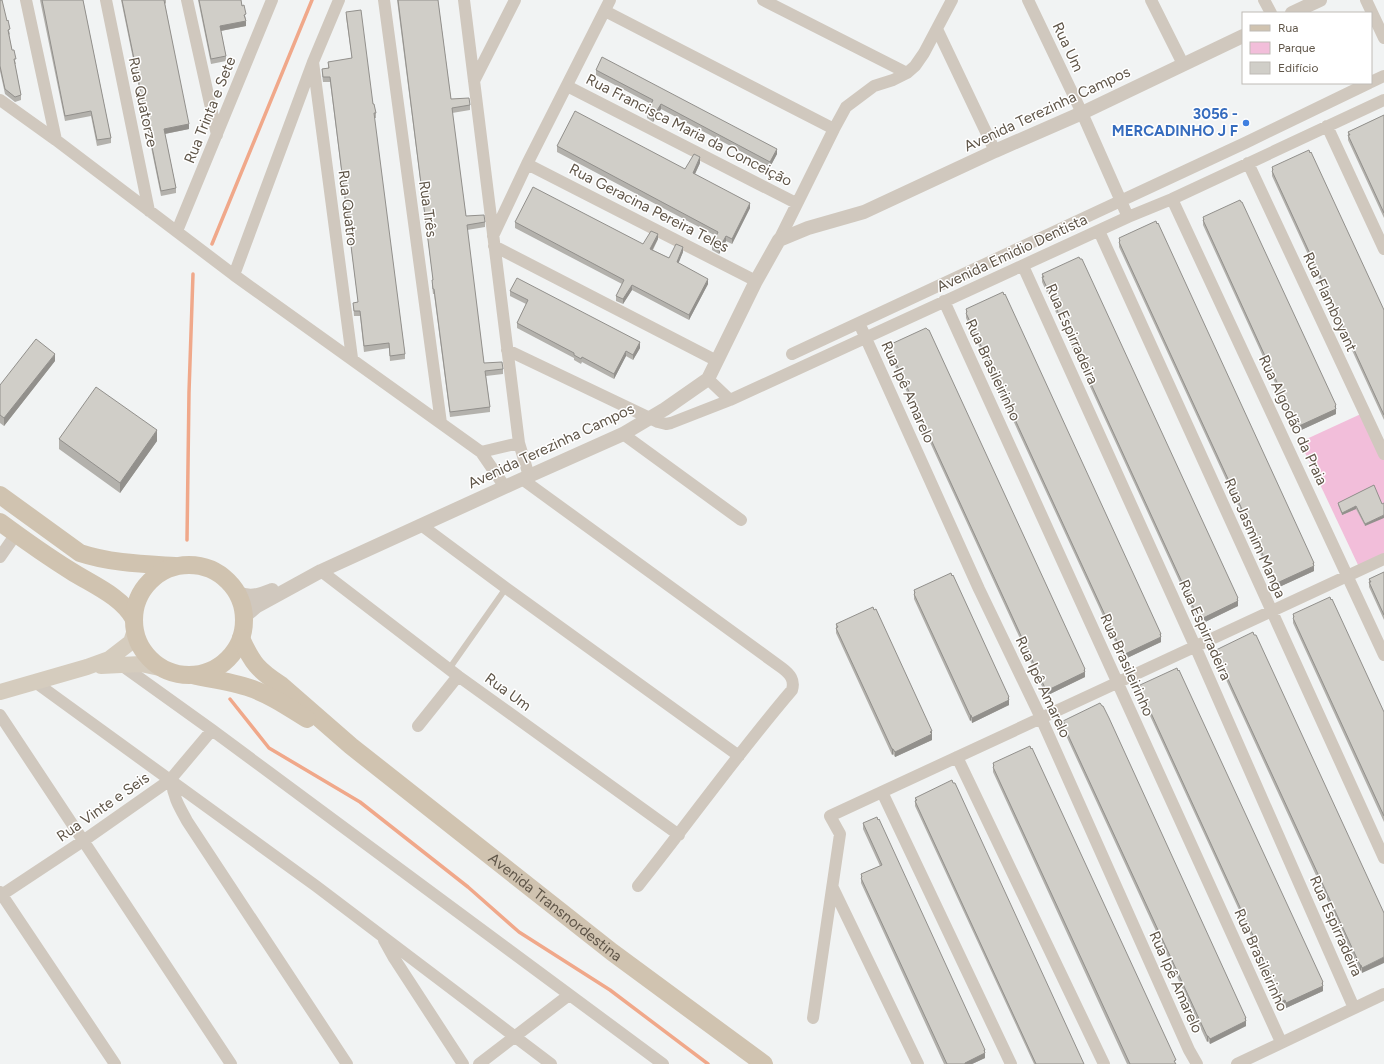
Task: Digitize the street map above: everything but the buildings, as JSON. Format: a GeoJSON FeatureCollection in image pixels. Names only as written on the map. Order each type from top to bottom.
{"type":"FeatureCollection","features":[{"type":"Feature","properties":{"kind":"main road"},"geometry":{"type":"LineString","coordinates":[[0,495],[80,553],[94,558],[122,562],[177,566],[190,565],[208,568],[224,578],[237,592],[242,604],[244,617],[241,638],[230,657],[219,666],[207,672],[193,675],[176,673],[141,664],[87,667]]}},
{"type":"Feature","properties":{"kind":"main road"},"geometry":{"type":"LineString","coordinates":[[0,522],[71,571],[120,602],[130,612],[141,646],[147,655],[164,669]]}},
{"type":"Feature","properties":{"kind":"main road"},"geometry":{"type":"LineString","coordinates":[[0,692],[87,667],[109,659],[131,642],[135,624],[137,602],[145,587],[157,575],[166,569],[177,566]]}},
{"type":"Feature","properties":{"kind":"main road","name":"Avenida Transnordestina"},"geometry":{"type":"LineString","coordinates":[[241,638],[248,655],[255,665],[281,685],[351,746],[612,952],[764,1064]]}},
{"type":"Feature","properties":{"kind":"main road","name":"Avenida Transnordestina"},"geometry":{"type":"LineString","coordinates":[[193,675],[247,687],[261,692],[351,746]]}},
{"type":"Feature","properties":{"kind":"street"},"geometry":{"type":"LineString","coordinates":[[26,0],[56,140]]}},
{"type":"Feature","properties":{"kind":"street","name":"Rua Quatorze"},"geometry":{"type":"LineString","coordinates":[[106,0],[149,211]]}},
{"type":"Feature","properties":{"kind":"street"},"geometry":{"type":"LineString","coordinates":[[187,0],[217,134]]}},
{"type":"Feature","properties":{"kind":"street"},"geometry":{"type":"LineString","coordinates":[[234,275],[313,62],[339,0]]}},
{"type":"Feature","properties":{"kind":"street","name":"Rua Três"},"geometry":{"type":"LineString","coordinates":[[384,0],[440,423]]}},
{"type":"Feature","properties":{"kind":"street"},"geometry":{"type":"LineString","coordinates":[[464,0],[518,443],[525,477],[789,674],[794,684],[792,690],[738,756],[679,835],[638,886]]}},
{"type":"Feature","properties":{"kind":"street"},"geometry":{"type":"LineString","coordinates":[[474,81],[515,0]]}},
{"type":"Feature","properties":{"kind":"street"},"geometry":{"type":"LineString","coordinates":[[763,0],[907,73]]}},
{"type":"Feature","properties":{"kind":"street"},"geometry":{"type":"LineString","coordinates":[[779,240],[796,203],[846,107],[874,86],[893,80],[907,73],[915,66],[952,0]]}},
{"type":"Feature","properties":{"kind":"street","name":"Rua Um"},"geometry":{"type":"LineString","coordinates":[[1028,0],[1082,113],[1128,217]]}},
{"type":"Feature","properties":{"kind":"street"},"geometry":{"type":"LineString","coordinates":[[1151,0],[1183,64]]}},
{"type":"Feature","properties":{"kind":"street"},"geometry":{"type":"LineString","coordinates":[[1264,0],[1270,12]]}},
{"type":"Feature","properties":{"kind":"street"},"geometry":{"type":"LineString","coordinates":[[1294,12],[1320,0]]}},
{"type":"Feature","properties":{"kind":"street"},"geometry":{"type":"LineString","coordinates":[[1366,0],[1372,12]]}},
{"type":"Feature","properties":{"kind":"street","name":"Rua Trinta e Sete"},"geometry":{"type":"LineString","coordinates":[[177,231],[270,2]]}},
{"type":"Feature","properties":{"kind":"street"},"geometry":{"type":"LineString","coordinates":[[494,241],[527,164],[607,5],[834,129]]}},
{"type":"Feature","properties":{"kind":"street"},"geometry":{"type":"LineString","coordinates":[[1372,13],[1384,38]]}},
{"type":"Feature","properties":{"kind":"street"},"geometry":{"type":"LineString","coordinates":[[937,29],[995,151]]}},
{"type":"Feature","properties":{"kind":"street","name":"Avenida Terezinha Campos"},"geometry":{"type":"LineString","coordinates":[[304,579],[525,477],[624,434],[652,418],[708,379],[756,281],[779,240],[808,228],[864,212],[995,151],[1082,113],[1242,36]]}},
{"type":"Feature","properties":{"kind":"street","name":"Rua Quatro"},"geometry":{"type":"LineString","coordinates":[[313,62],[352,358]]}},
{"type":"Feature","properties":{"kind":"street","name":"Avenida Emidio Dentista"},"geometry":{"type":"LineString","coordinates":[[1372,82],[1384,76]]}},
{"type":"Feature","properties":{"kind":"street","name":"Avenida Emidio Dentista"},"geometry":{"type":"LineString","coordinates":[[792,354],[1245,143],[1368,84]]}},
{"type":"Feature","properties":{"kind":"street","name":"Rua Francisca Maria da Conceição"},"geometry":{"type":"LineString","coordinates":[[567,86],[796,203]]}},
{"type":"Feature","properties":{"kind":"street"},"geometry":{"type":"LineString","coordinates":[[0,100],[56,140],[234,275],[352,358],[481,452],[504,487]]}},
{"type":"Feature","properties":{"kind":"street","name":"Avenida Emidio Dentista"},"geometry":{"type":"LineString","coordinates":[[507,350],[661,423],[671,423],[730,400],[1128,217],[1172,199],[1384,100]]}},
{"type":"Feature","properties":{"kind":"street"},"geometry":{"type":"LineString","coordinates":[[1327,126],[1384,249]]}},
{"type":"Feature","properties":{"kind":"street","name":"Rua Flamboyant"},"geometry":{"type":"LineString","coordinates":[[1248,163],[1384,454]]}},
{"type":"Feature","properties":{"kind":"street","name":"Rua Geracina Pereira Teles"},"geometry":{"type":"LineString","coordinates":[[527,164],[756,281]]}},
{"type":"Feature","properties":{"kind":"street","name":"Rua Algodão da Praia"},"geometry":{"type":"LineString","coordinates":[[1172,199],[1384,655]]}},
{"type":"Feature","properties":{"kind":"street","name":"Rua Jasmim Manga"},"geometry":{"type":"LineString","coordinates":[[1099,231],[1384,858]]}},
{"type":"Feature","properties":{"kind":"street"},"geometry":{"type":"LineString","coordinates":[[494,241],[717,361]]}},
{"type":"Feature","properties":{"kind":"street","name":"Rua Espirradeira"},"geometry":{"type":"LineString","coordinates":[[1023,266],[1195,646],[1354,1008]]}},
{"type":"Feature","properties":{"kind":"street","name":"Rua Brasileirinho"},"geometry":{"type":"LineString","coordinates":[[944,302],[1281,1042]]}},
{"type":"Feature","properties":{"kind":"street","name":"Rua Ipê Amarelo"},"geometry":{"type":"LineString","coordinates":[[859,323],[979,589],[1041,718],[1185,1043],[1197,1064]]}},
{"type":"Feature","properties":{"kind":"street"},"geometry":{"type":"LineString","coordinates":[[708,379],[730,400]]}},
{"type":"Feature","properties":{"kind":"street"},"geometry":{"type":"LineString","coordinates":[[624,434],[741,520]]}},
{"type":"Feature","properties":{"kind":"street"},"geometry":{"type":"LineString","coordinates":[[481,452],[518,443]]}},
{"type":"Feature","properties":{"kind":"street"},"geometry":{"type":"LineString","coordinates":[[421,525],[738,756]]}},
{"type":"Feature","properties":{"kind":"street"},"geometry":{"type":"LineString","coordinates":[[0,557],[16,534]]}},
{"type":"Feature","properties":{"kind":"street"},"geometry":{"type":"LineString","coordinates":[[813,1018],[840,834],[830,816],[1384,559]]}},
{"type":"Feature","properties":{"kind":"street","name":"Rua Um"},"geometry":{"type":"LineString","coordinates":[[322,570],[453,673],[679,835]]}},
{"type":"Feature","properties":{"kind":"street"},"geometry":{"type":"LineString","coordinates":[[237,592],[242,596],[251,596],[304,579]]}},
{"type":"Feature","properties":{"kind":"street"},"geometry":{"type":"LineString","coordinates":[[244,617],[257,606],[304,579]]}},
{"type":"Feature","properties":{"kind":"street"},"geometry":{"type":"LineString","coordinates":[[120,664],[212,730],[663,1064]]}},
{"type":"Feature","properties":{"kind":"street"},"geometry":{"type":"LineString","coordinates":[[418,726],[453,673]]}},
{"type":"Feature","properties":{"kind":"street"},"geometry":{"type":"LineString","coordinates":[[35,682],[316,886],[551,1064]]}},
{"type":"Feature","properties":{"kind":"street"},"geometry":{"type":"LineString","coordinates":[[0,715],[231,1064]]}},
{"type":"Feature","properties":{"kind":"street","name":"Rua Vinte e Seis"},"geometry":{"type":"LineString","coordinates":[[1,894],[83,841],[171,781],[212,730]]}},
{"type":"Feature","properties":{"kind":"street"},"geometry":{"type":"LineString","coordinates":[[957,757],[1104,1064]]}},
{"type":"Feature","properties":{"kind":"street"},"geometry":{"type":"LineString","coordinates":[[171,781],[176,801],[186,821],[347,1064]]}},
{"type":"Feature","properties":{"kind":"street"},"geometry":{"type":"LineString","coordinates":[[882,792],[1011,1064]]}},
{"type":"Feature","properties":{"kind":"street"},"geometry":{"type":"LineString","coordinates":[[833,888],[918,1064]]}},
{"type":"Feature","properties":{"kind":"street"},"geometry":{"type":"LineString","coordinates":[[1,894],[115,1064]]}},
{"type":"Feature","properties":{"kind":"street"},"geometry":{"type":"LineString","coordinates":[[382,937],[463,1064]]}},
{"type":"Feature","properties":{"kind":"street"},"geometry":{"type":"LineString","coordinates":[[1236,1064],[1384,994]]}},
{"type":"Feature","properties":{"kind":"street"},"geometry":{"type":"LineString","coordinates":[[479,1064],[516,1037],[568,995]]}},
{"type":"Feature","properties":{"kind":"lane"},"geometry":{"type":"LineString","coordinates":[[453,673],[506,588]]}},
{"type":"Feature","properties":{"kind":"green space"},"geometry":{"type":"Polygon","coordinates":[[[1363,413],[1384,458],[1384,555],[1359,567],[1300,442],[1363,413]]]}},
{"type":"Feature","properties":{"kind":"waterway"},"geometry":{"type":"LineString","coordinates":[[212,244],[312,0]]}},
{"type":"Feature","properties":{"kind":"waterway"},"geometry":{"type":"LineString","coordinates":[[187,540],[189,392],[193,274]]}},
{"type":"Feature","properties":{"kind":"waterway"},"geometry":{"type":"LineString","coordinates":[[230,699],[269,748],[360,802],[468,887],[519,932],[610,990],[708,1064]]}},
{"type":"Feature","properties":{"kind":"place","name":"3056 - MERCADINHO J F"},"geometry":{"type":"Point","coordinates":[1246,123]}}]}
